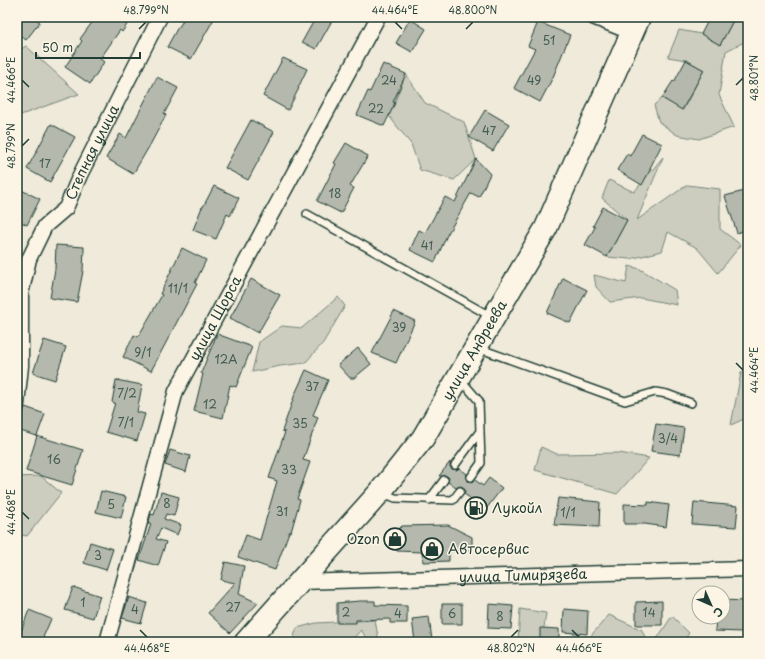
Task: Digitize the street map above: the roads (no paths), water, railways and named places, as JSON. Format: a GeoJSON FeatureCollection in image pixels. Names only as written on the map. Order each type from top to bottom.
{"type":"FeatureCollection","features":[{"type":"Feature","properties":{"kind":"main road","name":"улица Андреева"},"geometry":{"type":"LineString","coordinates":[[246,642],[380,492],[423,438],[546,228],[636,25]]}},
{"type":"Feature","properties":{"kind":"street","name":"Степная улица"},"geometry":{"type":"LineString","coordinates":[[17,404],[22,366],[21,294],[29,259],[45,226],[66,208],[80,175],[160,17]]}},
{"type":"Feature","properties":{"kind":"street","name":"улица Щорса"},"geometry":{"type":"LineString","coordinates":[[107,642],[176,391],[378,17]]}},
{"type":"Feature","properties":{"kind":"street"},"geometry":{"type":"LineString","coordinates":[[593,17],[636,25]]}},
{"type":"Feature","properties":{"kind":"street","name":"улица Тимирязева"},"geometry":{"type":"LineString","coordinates":[[298,582],[748,569]]}},
{"type":"Feature","properties":{"kind":"lane"},"geometry":{"type":"LineString","coordinates":[[307,214],[493,318]]}},
{"type":"Feature","properties":{"kind":"lane"},"geometry":{"type":"LineString","coordinates":[[476,348],[625,401],[654,392],[667,394],[691,403]]}},
{"type":"Feature","properties":{"kind":"lane"},"geometry":{"type":"LineString","coordinates":[[458,377],[479,401],[481,463],[471,477]]}},
{"type":"Feature","properties":{"kind":"lane"},"geometry":{"type":"LineString","coordinates":[[455,465],[480,431]]}},
{"type":"Feature","properties":{"kind":"lane"},"geometry":{"type":"LineString","coordinates":[[430,500],[444,480]]}},
{"type":"Feature","properties":{"kind":"lane"},"geometry":{"type":"LineString","coordinates":[[380,492],[395,498],[453,500],[460,491]]}},
{"type":"Feature","properties":{"kind":"place","name":"Лукойл"},"geometry":{"type":"Point","coordinates":[476,508]}},
{"type":"Feature","properties":{"kind":"place","name":"Ozon"},"geometry":{"type":"Point","coordinates":[395,539]}},
{"type":"Feature","properties":{"kind":"place","name":"Автосервис"},"geometry":{"type":"Point","coordinates":[432,549]}}]}
